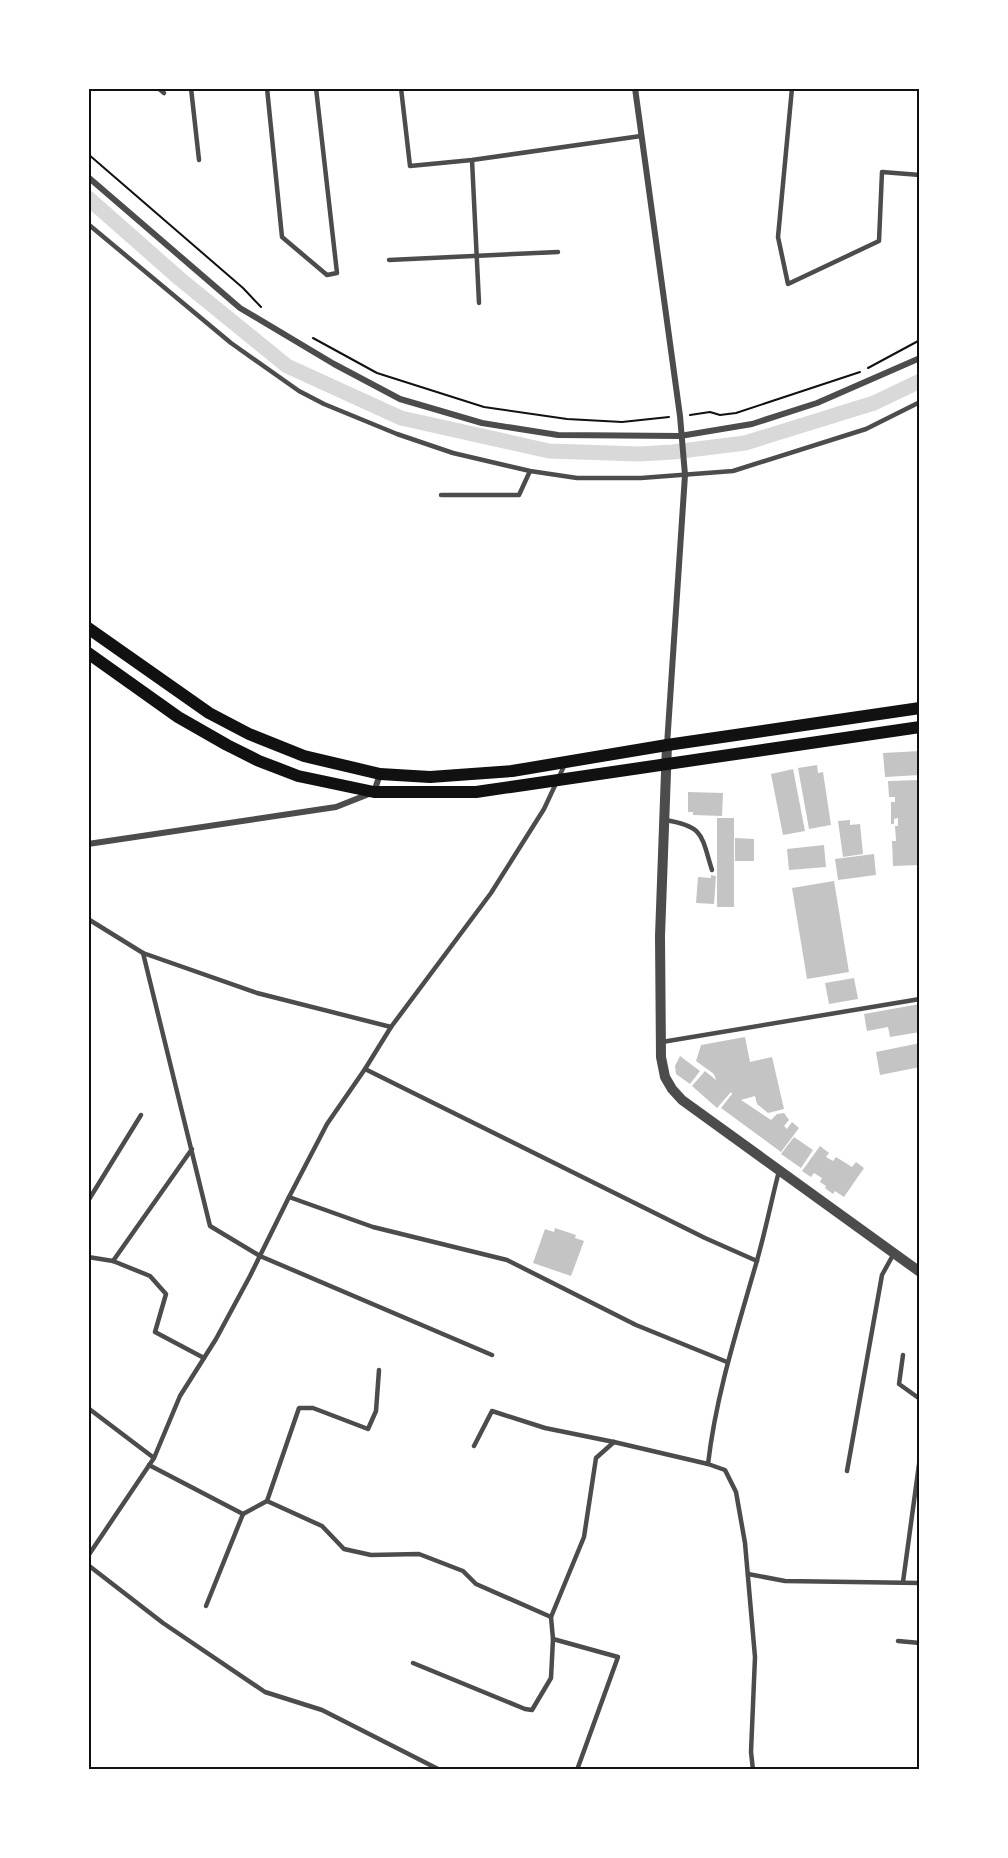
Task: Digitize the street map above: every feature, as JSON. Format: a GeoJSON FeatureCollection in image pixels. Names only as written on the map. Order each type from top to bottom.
{"type":"FeatureCollection","features":[{"type":"Feature","properties":{"kind":"main road"},"geometry":{"type":"LineString","coordinates":[[88,628],[209,713],[242,730],[304,756],[380,774],[429,777],[512,771],[667,745],[920,708]]}},
{"type":"Feature","properties":{"kind":"main road"},"geometry":{"type":"LineString","coordinates":[[88,653],[178,717],[226,745],[298,776],[374,792],[476,792],[920,727]]}},
{"type":"Feature","properties":{"kind":"street"},"geometry":{"type":"LineString","coordinates":[[635,88],[683,438],[685,475],[667,745],[660,936],[660,1043],[665,1077],[682,1100],[920,1272]]}},
{"type":"Feature","properties":{"kind":"street"},"geometry":{"type":"LineString","coordinates":[[88,177],[240,308],[334,364],[400,399],[482,423],[558,435],[683,438],[752,424],[817,403],[920,358]]}},
{"type":"Feature","properties":{"kind":"street"},"geometry":{"type":"LineString","coordinates":[[88,844],[336,807],[374,792],[380,774]]}},
{"type":"Feature","properties":{"kind":"lane"},"geometry":{"type":"LineString","coordinates":[[158,88],[164,93]]}},
{"type":"Feature","properties":{"kind":"lane"},"geometry":{"type":"LineString","coordinates":[[191,88],[199,160]]}},
{"type":"Feature","properties":{"kind":"lane"},"geometry":{"type":"LineString","coordinates":[[267,88],[282,237],[327,275],[337,273],[316,88]]}},
{"type":"Feature","properties":{"kind":"lane"},"geometry":{"type":"LineString","coordinates":[[401,88],[410,166],[472,160],[641,136]]}},
{"type":"Feature","properties":{"kind":"lane"},"geometry":{"type":"LineString","coordinates":[[792,88],[778,237],[788,284],[879,241],[882,172],[920,175]]}},
{"type":"Feature","properties":{"kind":"lane"},"geometry":{"type":"LineString","coordinates":[[472,160],[479,303]]}},
{"type":"Feature","properties":{"kind":"lane"},"geometry":{"type":"LineString","coordinates":[[88,224],[231,344],[298,391],[398,434],[453,453],[530,471],[577,478],[685,475],[733,471],[866,429],[920,402]]}},
{"type":"Feature","properties":{"kind":"lane"},"geometry":{"type":"LineString","coordinates":[[389,261],[558,252]]}},
{"type":"Feature","properties":{"kind":"lane"},"geometry":{"type":"LineString","coordinates":[[441,495],[519,495],[530,471]]}},
{"type":"Feature","properties":{"kind":"lane"},"geometry":{"type":"LineString","coordinates":[[90,1552],[154,1458],[180,1396],[204,1358],[260,1256],[327,1124],[391,1027],[491,893],[544,809],[566,762]]}},
{"type":"Feature","properties":{"kind":"lane"},"geometry":{"type":"LineString","coordinates":[[665,820],[687,824],[701,836],[712,870]]}},
{"type":"Feature","properties":{"kind":"lane"},"geometry":{"type":"LineString","coordinates":[[88,919],[143,953],[257,993],[391,1027]]}},
{"type":"Feature","properties":{"kind":"lane"},"geometry":{"type":"LineString","coordinates":[[143,953],[210,1226],[260,1256],[492,1354]]}},
{"type":"Feature","properties":{"kind":"lane"},"geometry":{"type":"LineString","coordinates":[[660,1043],[920,999]]}},
{"type":"Feature","properties":{"kind":"lane"},"geometry":{"type":"LineString","coordinates":[[365,1069],[705,1238],[757,1261]]}},
{"type":"Feature","properties":{"kind":"lane"},"geometry":{"type":"LineString","coordinates":[[88,1201],[141,1115]]}},
{"type":"Feature","properties":{"kind":"lane"},"geometry":{"type":"LineString","coordinates":[[113,1261],[192,1149]]}},
{"type":"Feature","properties":{"kind":"lane"},"geometry":{"type":"LineString","coordinates":[[708,1464],[712,1426],[727,1362],[757,1261],[779,1171]]}},
{"type":"Feature","properties":{"kind":"lane"},"geometry":{"type":"LineString","coordinates":[[289,1197],[373,1227],[507,1260],[636,1325],[727,1362]]}},
{"type":"Feature","properties":{"kind":"lane"},"geometry":{"type":"LineString","coordinates":[[847,1471],[882,1275],[894,1254]]}},
{"type":"Feature","properties":{"kind":"lane"},"geometry":{"type":"LineString","coordinates":[[88,1257],[113,1261],[150,1276],[166,1294],[155,1332],[204,1358]]}},
{"type":"Feature","properties":{"kind":"lane"},"geometry":{"type":"LineString","coordinates":[[903,1355],[899,1384],[920,1399]]}},
{"type":"Feature","properties":{"kind":"lane"},"geometry":{"type":"LineString","coordinates":[[207,1606],[243,1514],[267,1502],[299,1408],[313,1408],[368,1429],[376,1411],[379,1370]]}},
{"type":"Feature","properties":{"kind":"lane"},"geometry":{"type":"LineString","coordinates":[[88,1408],[154,1458]]}},
{"type":"Feature","properties":{"kind":"lane"},"geometry":{"type":"LineString","coordinates":[[474,1446],[492,1411],[545,1428],[614,1442],[725,1470],[736,1492],[742,1520],[756,1657],[753,1770]]}},
{"type":"Feature","properties":{"kind":"lane"},"geometry":{"type":"LineString","coordinates":[[413,1663],[532,1710],[551,1678],[553,1639],[551,1617],[584,1537],[596,1458],[614,1442]]}},
{"type":"Feature","properties":{"kind":"lane"},"geometry":{"type":"LineString","coordinates":[[903,1582],[920,1457]]}},
{"type":"Feature","properties":{"kind":"lane"},"geometry":{"type":"LineString","coordinates":[[149,1465],[243,1514]]}},
{"type":"Feature","properties":{"kind":"lane"},"geometry":{"type":"LineString","coordinates":[[267,1502],[322,1526],[344,1549],[371,1555],[419,1554],[463,1571],[476,1584],[551,1617]]}},
{"type":"Feature","properties":{"kind":"lane"},"geometry":{"type":"LineString","coordinates":[[88,1565],[163,1623],[265,1692],[322,1710],[440,1770]]}},
{"type":"Feature","properties":{"kind":"lane"},"geometry":{"type":"LineString","coordinates":[[748,1574],[785,1581],[920,1582]]}},
{"type":"Feature","properties":{"kind":"lane"},"geometry":{"type":"LineString","coordinates":[[553,1639],[618,1657],[577,1770]]}},
{"type":"Feature","properties":{"kind":"lane"},"geometry":{"type":"LineString","coordinates":[[898,1641],[920,1643]]}},
{"type":"Feature","properties":{"kind":"path"},"geometry":{"type":"LineString","coordinates":[[88,154],[243,288],[266,312]]}},
{"type":"Feature","properties":{"kind":"path"},"geometry":{"type":"LineString","coordinates":[[306,334],[377,373],[484,407],[567,419],[622,422],[710,412],[720,415],[736,413],[864,370],[920,340]]}},
{"type":"Feature","properties":{"kind":"building"},"geometry":{"type":"Polygon","coordinates":[[[920,751],[920,775],[885,777],[883,753],[920,751]]]}},
{"type":"Feature","properties":{"kind":"building"},"geometry":{"type":"Polygon","coordinates":[[[817,765],[818,773],[823,772],[831,825],[809,829],[798,768],[817,765]]]}},
{"type":"Feature","properties":{"kind":"building"},"geometry":{"type":"Polygon","coordinates":[[[793,769],[805,831],[783,835],[771,774],[793,769]]]}},
{"type":"Feature","properties":{"kind":"building"},"geometry":{"type":"Polygon","coordinates":[[[920,780],[920,865],[893,866],[892,841],[896,841],[895,826],[898,826],[898,818],[894,819],[894,824],[891,824],[891,802],[895,802],[895,797],[889,797],[888,781],[920,780]]]}},
{"type":"Feature","properties":{"kind":"building"},"geometry":{"type":"Polygon","coordinates":[[[688,792],[723,793],[722,816],[693,815],[693,812],[688,812],[688,792]]]}},
{"type":"Feature","properties":{"kind":"building"},"geometry":{"type":"Polygon","coordinates":[[[717,818],[734,818],[734,907],[717,907],[717,818]]]}},
{"type":"Feature","properties":{"kind":"building"},"geometry":{"type":"Polygon","coordinates":[[[850,820],[850,825],[860,824],[863,854],[843,857],[838,821],[850,820]]]}},
{"type":"Feature","properties":{"kind":"building"},"geometry":{"type":"Polygon","coordinates":[[[735,838],[754,839],[754,861],[735,861],[735,838]]]}},
{"type":"Feature","properties":{"kind":"building"},"geometry":{"type":"Polygon","coordinates":[[[824,845],[826,867],[789,870],[787,849],[824,845]]]}},
{"type":"Feature","properties":{"kind":"building"},"geometry":{"type":"Polygon","coordinates":[[[874,854],[876,875],[838,880],[835,859],[874,854]]]}},
{"type":"Feature","properties":{"kind":"building"},"geometry":{"type":"Polygon","coordinates":[[[711,875],[716,876],[714,904],[696,903],[698,877],[711,878],[711,875]]]}},
{"type":"Feature","properties":{"kind":"building"},"geometry":{"type":"Polygon","coordinates":[[[834,881],[849,972],[807,979],[792,888],[834,881]]]}},
{"type":"Feature","properties":{"kind":"building"},"geometry":{"type":"Polygon","coordinates":[[[854,978],[858,999],[829,1004],[825,983],[854,978]]]}},
{"type":"Feature","properties":{"kind":"building"},"geometry":{"type":"Polygon","coordinates":[[[920,1004],[920,1032],[890,1037],[888,1027],[867,1031],[864,1014],[920,1004]]]}},
{"type":"Feature","properties":{"kind":"building"},"geometry":{"type":"Polygon","coordinates":[[[745,1037],[750,1062],[772,1057],[784,1109],[768,1113],[757,1104],[755,1096],[741,1100],[771,1120],[777,1114],[784,1113],[789,1120],[784,1126],[787,1129],[792,1122],[799,1128],[781,1152],[721,1108],[732,1094],[731,1092],[717,1108],[692,1086],[705,1071],[716,1080],[714,1074],[696,1061],[701,1045],[745,1037]]]}},
{"type":"Feature","properties":{"kind":"building"},"geometry":{"type":"Polygon","coordinates":[[[920,1043],[920,1067],[880,1075],[876,1052],[920,1043]]]}},
{"type":"Feature","properties":{"kind":"building"},"geometry":{"type":"Polygon","coordinates":[[[680,1056],[700,1071],[690,1084],[676,1074],[675,1066],[680,1056]]]}},
{"type":"Feature","properties":{"kind":"building"},"geometry":{"type":"Polygon","coordinates":[[[794,1137],[813,1150],[801,1168],[781,1154],[794,1137]]]}},
{"type":"Feature","properties":{"kind":"building"},"geometry":{"type":"Polygon","coordinates":[[[820,1146],[829,1153],[826,1157],[833,1161],[836,1157],[852,1167],[856,1162],[864,1168],[844,1197],[835,1191],[833,1194],[825,1188],[826,1186],[820,1182],[822,1178],[814,1173],[811,1177],[802,1171],[820,1146]]]}},
{"type":"Feature","properties":{"kind":"building"},"geometry":{"type":"Polygon","coordinates":[[[555,1228],[576,1235],[575,1238],[584,1241],[571,1276],[533,1263],[545,1229],[554,1232],[555,1228]]]}},
{"type":"Feature","properties":{"kind":"waterway"},"geometry":{"type":"LineString","coordinates":[[88,198],[180,279],[287,366],[401,418],[549,451],[639,454],[745,443],[874,403],[920,381]]}}]}
